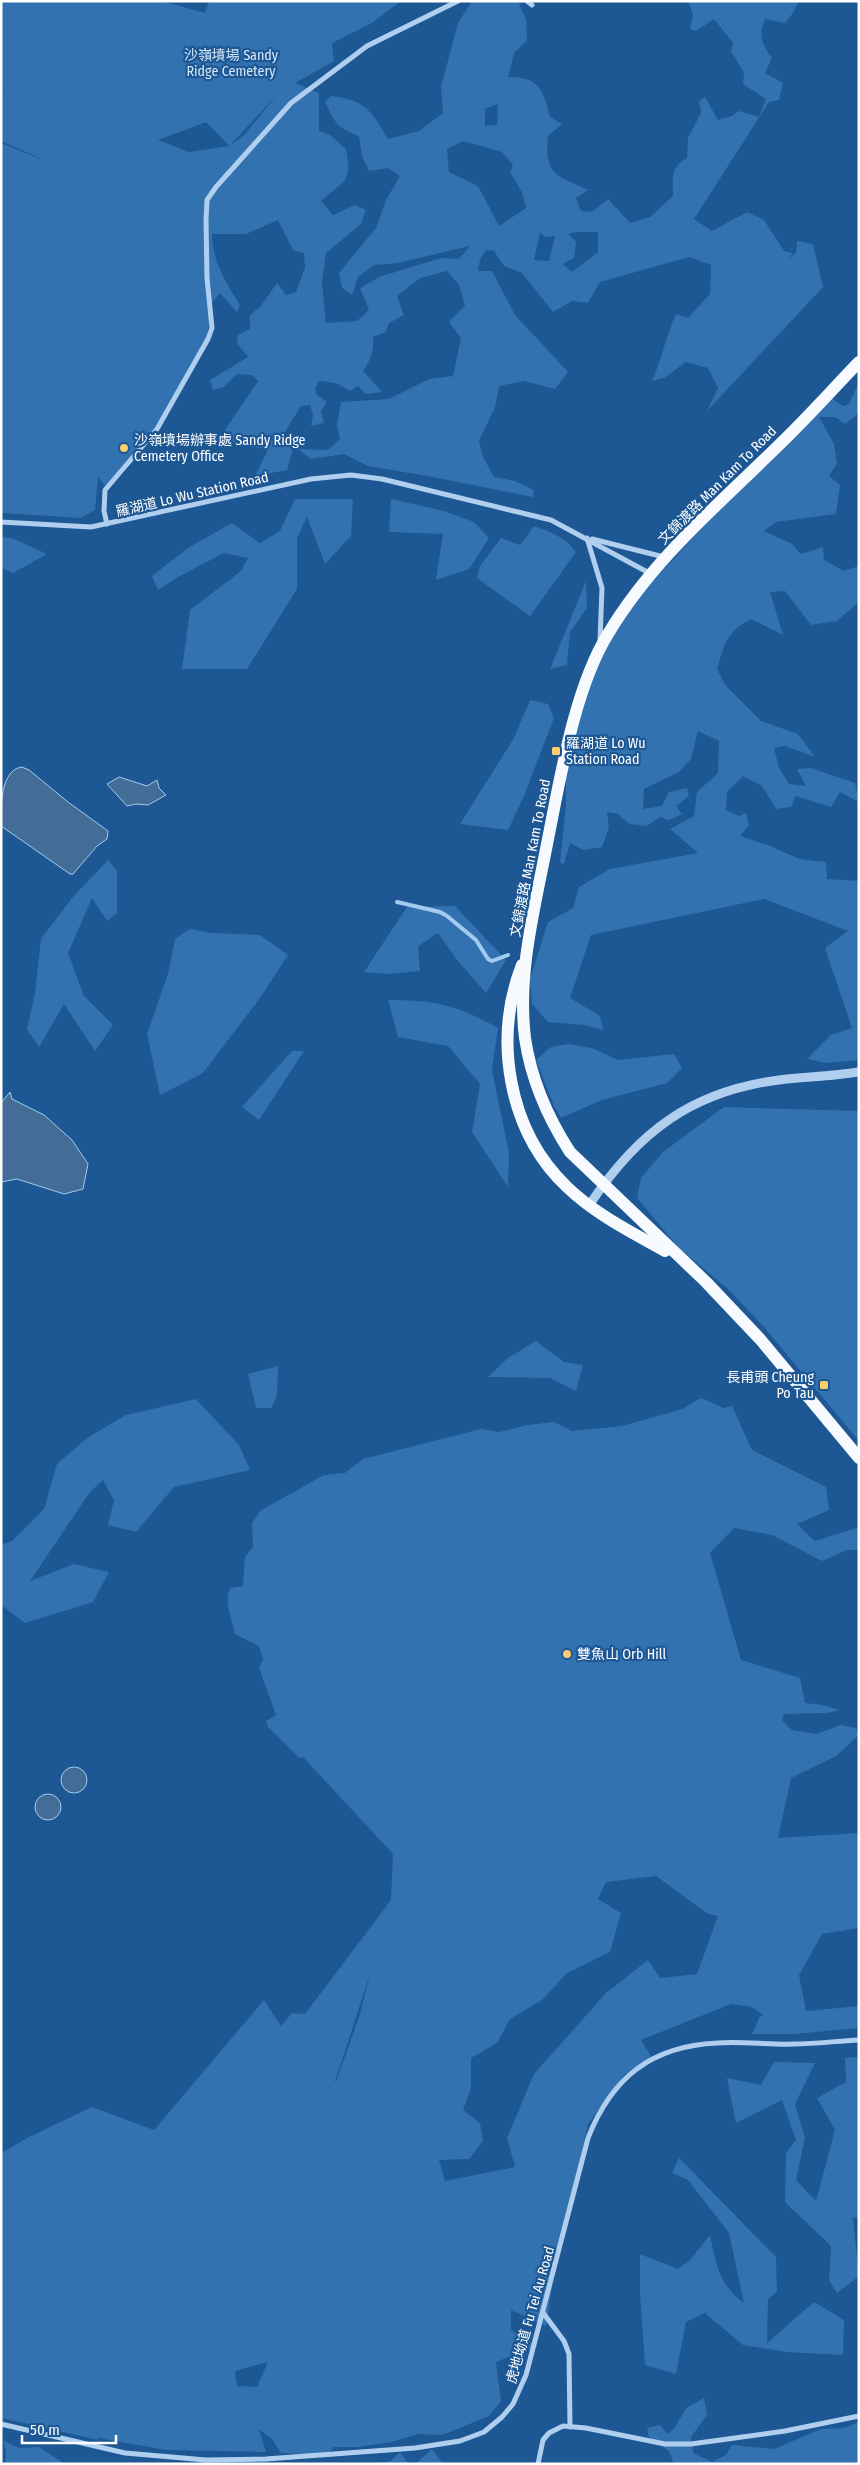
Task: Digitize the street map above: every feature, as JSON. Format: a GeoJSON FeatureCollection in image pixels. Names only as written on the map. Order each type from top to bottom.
{"type":"FeatureCollection","features":[{"type":"Feature","properties":{"kind":"main road","name":"文錦渡路 Man Kam To Road"},"geometry":{"type":"LineString","coordinates":[[678,1257],[609,1220],[568,1188],[554,1174],[532,1140],[514,1095],[508,1058],[510,1012],[514,989],[526,956],[569,742],[592,665],[608,633],[652,574],[711,509],[780,445],[859,362]]}},
{"type":"Feature","properties":{"kind":"main road","name":"文錦渡路 Man Kam To Road"},"geometry":{"type":"LineString","coordinates":[[526,956],[525,1036],[538,1088],[560,1136],[570,1152],[706,1282],[760,1339],[859,1458]]}},
{"type":"Feature","properties":{"kind":"street"},"geometry":{"type":"LineString","coordinates":[[107,524],[104,511],[105,490],[157,429],[212,328],[207,278],[206,220],[208,200],[216,187],[291,103],[367,46],[458,1]]}},
{"type":"Feature","properties":{"kind":"street","name":"羅湖道 Lo Wu Station Road"},"geometry":{"type":"LineString","coordinates":[[1,522],[91,527],[311,479],[351,475],[382,479],[543,518],[587,538],[652,574]]}},
{"type":"Feature","properties":{"kind":"street"},"geometry":{"type":"LineString","coordinates":[[587,538],[602,588],[599,650]]}},
{"type":"Feature","properties":{"kind":"street","name":"羅湖道 Lo Wu Station Road"},"geometry":{"type":"LineString","coordinates":[[587,538],[666,558]]}},
{"type":"Feature","properties":{"kind":"street"},"geometry":{"type":"LineString","coordinates":[[590,1204],[603,1185],[636,1146],[680,1111],[713,1096],[778,1080],[859,1072]]}},
{"type":"Feature","properties":{"kind":"street","name":"虎地坳道 Fu Tei Au Road"},"geometry":{"type":"LineString","coordinates":[[1,2424],[125,2453],[206,2460],[266,2459],[375,2451],[460,2441],[484,2432],[502,2417],[515,2401],[526,2375],[544,2314],[588,2138],[600,2113],[626,2078],[658,2055],[687,2046],[718,2042],[795,2044],[859,2040]]}},
{"type":"Feature","properties":{"kind":"street"},"geometry":{"type":"LineString","coordinates":[[544,2314],[564,2341],[569,2354],[570,2427]]}},
{"type":"Feature","properties":{"kind":"street"},"geometry":{"type":"LineString","coordinates":[[538,2464],[544,2440],[549,2433],[563,2426],[665,2444],[691,2444],[785,2431],[859,2416]]}},
{"type":"Feature","properties":{"kind":"green space","name":"沙嶺墳場 Sandy Ridge Cemetery"},"geometry":{"type":"Polygon","coordinates":[[[1,1],[162,1],[205,13],[209,1],[401,1],[372,23],[332,43],[334,61],[295,83],[319,93],[319,131],[330,135],[346,149],[348,169],[345,180],[321,201],[333,215],[355,205],[366,210],[361,224],[326,253],[322,281],[326,323],[357,321],[369,310],[360,288],[379,277],[441,258],[459,259],[470,246],[398,263],[374,265],[358,277],[352,295],[342,288],[339,273],[376,228],[386,200],[400,176],[388,168],[369,171],[362,156],[359,136],[337,124],[331,115],[325,102],[331,96],[352,100],[360,104],[372,114],[388,139],[419,131],[443,113],[441,87],[458,23],[472,1],[524,1],[519,4],[526,19],[527,40],[514,53],[508,77],[527,79],[534,83],[542,92],[550,117],[562,124],[548,136],[547,149],[550,166],[560,177],[588,190],[576,198],[581,211],[592,212],[608,199],[630,223],[650,217],[673,196],[675,169],[687,158],[688,138],[701,113],[699,101],[705,97],[718,120],[732,116],[739,111],[759,117],[766,99],[743,84],[744,73],[731,51],[733,43],[714,19],[696,31],[690,29],[693,14],[688,1],[799,1],[785,23],[765,19],[763,25],[762,40],[772,58],[765,73],[783,83],[779,100],[769,102],[694,219],[712,231],[747,212],[764,220],[784,251],[793,253],[788,259],[796,253],[797,241],[813,244],[823,287],[707,411],[718,388],[708,368],[686,362],[664,378],[652,381],[676,314],[688,318],[710,294],[711,265],[689,257],[600,282],[588,303],[572,301],[553,312],[522,273],[504,266],[494,251],[486,250],[480,260],[478,271],[492,271],[515,315],[568,372],[555,389],[524,381],[499,386],[495,407],[479,441],[483,457],[494,477],[515,481],[534,490],[533,497],[368,466],[344,454],[311,459],[298,449],[328,450],[340,439],[337,425],[341,402],[389,399],[429,379],[453,376],[461,338],[449,322],[465,306],[459,285],[447,271],[420,278],[397,296],[404,315],[389,323],[386,332],[373,337],[371,355],[363,371],[382,392],[366,394],[358,386],[350,391],[336,383],[319,381],[315,389],[317,395],[327,402],[321,411],[324,423],[311,426],[313,415],[310,405],[301,406],[283,435],[295,441],[287,470],[255,476],[268,450],[219,439],[258,381],[252,375],[237,374],[224,387],[213,390],[210,380],[248,357],[237,343],[238,335],[250,329],[250,315],[260,307],[277,283],[286,295],[296,292],[305,268],[304,253],[293,250],[278,220],[246,234],[212,234],[217,262],[240,305],[237,312],[220,293],[210,305],[208,339],[157,429],[108,489],[98,477],[95,510],[81,518],[1,513],[1,143],[53,164],[1,141],[1,95],[7,90],[1,94],[1,1]],[[277,95],[232,143],[244,135],[277,95]],[[498,104],[485,109],[485,126],[497,125],[498,104]],[[206,122],[158,140],[189,152],[229,146],[206,122]],[[463,141],[447,149],[449,172],[478,186],[499,226],[526,208],[522,192],[510,172],[513,165],[502,152],[463,141]],[[598,232],[568,234],[576,242],[574,258],[563,264],[572,272],[598,252],[598,232]],[[540,233],[534,260],[549,261],[555,236],[545,237],[540,233]]]}},
{"type":"Feature","properties":{"kind":"green space"},"geometry":{"type":"Polygon","coordinates":[[[859,382],[859,413],[845,424],[835,417],[819,417],[834,444],[837,464],[829,476],[840,485],[836,514],[776,522],[764,531],[792,544],[801,554],[823,547],[824,560],[844,571],[859,566],[859,602],[837,621],[811,625],[785,591],[770,592],[783,635],[751,619],[731,634],[717,669],[725,685],[761,721],[798,734],[815,757],[785,746],[774,748],[779,768],[789,784],[806,786],[797,769],[811,768],[855,783],[859,802],[840,792],[831,807],[796,796],[791,807],[776,809],[762,786],[743,776],[727,792],[726,810],[739,816],[746,813],[749,825],[740,836],[768,845],[799,859],[826,862],[827,879],[859,881],[859,1060],[826,1063],[807,1059],[831,1035],[852,1028],[825,948],[848,931],[764,899],[591,935],[570,998],[600,1016],[603,1030],[583,1025],[548,1022],[532,1004],[530,979],[548,922],[573,908],[579,887],[610,869],[698,853],[670,829],[694,816],[697,792],[718,773],[719,741],[698,731],[691,759],[679,772],[644,789],[643,809],[662,806],[669,792],[687,788],[689,796],[676,806],[682,814],[669,820],[660,817],[647,826],[629,824],[618,814],[607,812],[609,828],[602,847],[583,850],[570,843],[564,864],[560,863],[566,804],[566,754],[589,673],[617,620],[715,514],[784,449],[828,396],[843,406],[849,404],[859,382]]]}},
{"type":"Feature","properties":{"kind":"green space"},"geometry":{"type":"Polygon","coordinates":[[[295,499],[353,499],[351,536],[325,564],[307,517],[297,538],[297,589],[247,669],[182,669],[190,610],[241,571],[248,558],[224,553],[178,577],[158,590],[152,576],[188,548],[232,523],[260,543],[280,531],[295,499]]]}},
{"type":"Feature","properties":{"kind":"green space"},"geometry":{"type":"Polygon","coordinates":[[[391,499],[444,511],[474,522],[489,538],[469,569],[436,580],[443,534],[389,532],[391,499]]]}},
{"type":"Feature","properties":{"kind":"green space"},"geometry":{"type":"Polygon","coordinates":[[[534,526],[562,539],[576,552],[530,616],[477,578],[480,566],[501,538],[520,545],[534,526]]]}},
{"type":"Feature","properties":{"kind":"green space"},"geometry":{"type":"Polygon","coordinates":[[[1,537],[12,538],[47,554],[13,573],[1,568],[1,537]]]}},
{"type":"Feature","properties":{"kind":"green space"},"geometry":{"type":"Polygon","coordinates":[[[586,581],[587,608],[570,632],[567,665],[550,669],[586,581]]]}},
{"type":"Feature","properties":{"kind":"green space"},"geometry":{"type":"Polygon","coordinates":[[[530,700],[548,704],[554,718],[524,796],[508,830],[460,824],[514,738],[530,700]]]}},
{"type":"Feature","properties":{"kind":"green space"},"geometry":{"type":"Polygon","coordinates":[[[108,860],[117,871],[117,913],[107,921],[92,898],[68,953],[84,996],[113,1025],[95,1051],[64,1004],[39,1047],[27,1029],[35,993],[41,939],[72,898],[108,860]]]}},
{"type":"Feature","properties":{"kind":"green space"},"geometry":{"type":"Polygon","coordinates":[[[455,906],[506,960],[486,993],[457,960],[438,933],[418,946],[420,971],[388,974],[364,972],[407,907],[455,906]]]}},
{"type":"Feature","properties":{"kind":"green space"},"geometry":{"type":"Polygon","coordinates":[[[190,929],[211,933],[260,935],[288,955],[260,998],[203,1073],[160,1095],[147,1034],[168,974],[175,939],[190,929]]]}},
{"type":"Feature","properties":{"kind":"green space"},"geometry":{"type":"Polygon","coordinates":[[[388,1000],[420,1001],[446,1005],[498,1028],[492,1070],[509,1153],[508,1187],[472,1132],[480,1084],[448,1046],[398,1037],[388,1000]]]}},
{"type":"Feature","properties":{"kind":"green space"},"geometry":{"type":"Polygon","coordinates":[[[569,1044],[592,1048],[618,1060],[674,1054],[682,1068],[667,1083],[602,1100],[561,1118],[554,1106],[536,1060],[551,1047],[569,1044]]]}},
{"type":"Feature","properties":{"kind":"green space"},"geometry":{"type":"Polygon","coordinates":[[[292,1051],[304,1051],[259,1120],[242,1107],[292,1051]]]}},
{"type":"Feature","properties":{"kind":"green space"},"geometry":{"type":"Polygon","coordinates":[[[724,1107],[859,1111],[859,1441],[763,1326],[728,1289],[679,1248],[637,1198],[641,1178],[663,1152],[724,1107]]]}},
{"type":"Feature","properties":{"kind":"green space"},"geometry":{"type":"Polygon","coordinates":[[[536,1341],[564,1362],[583,1365],[576,1391],[550,1378],[488,1377],[508,1358],[536,1341]]]}},
{"type":"Feature","properties":{"kind":"green space"},"geometry":{"type":"Polygon","coordinates":[[[278,1366],[277,1396],[271,1408],[256,1408],[248,1374],[278,1366]]]}},
{"type":"Feature","properties":{"kind":"green space"},"geometry":{"type":"Polygon","coordinates":[[[701,1398],[724,1408],[732,1406],[752,1450],[826,1487],[829,1510],[797,1524],[815,1541],[859,1527],[859,1550],[847,1550],[822,1561],[772,1535],[734,1528],[710,1553],[741,1660],[800,1678],[805,1703],[823,1705],[839,1710],[828,1713],[784,1714],[782,1720],[792,1730],[816,1734],[841,1725],[856,1728],[859,1735],[836,1756],[791,1778],[778,1838],[859,1833],[859,1928],[822,1934],[799,1975],[806,2011],[859,2006],[859,2028],[794,2034],[752,2034],[760,2016],[763,2015],[752,2007],[731,2004],[641,2040],[652,2058],[624,2075],[588,2124],[555,2267],[546,2326],[511,2310],[511,2330],[537,2346],[496,2362],[501,2401],[489,2416],[441,2435],[418,2434],[392,2442],[357,2447],[334,2447],[326,2455],[281,2453],[272,2439],[259,2429],[266,2452],[166,2450],[98,2438],[98,2440],[1,2418],[1,2153],[29,2137],[92,2107],[154,2130],[264,2000],[281,2026],[292,2013],[305,2014],[391,1900],[393,1854],[303,1757],[299,1758],[268,1727],[266,1721],[276,1715],[259,1668],[263,1659],[259,1646],[235,1634],[229,1611],[228,1593],[230,1588],[243,1586],[245,1557],[253,1547],[252,1523],[260,1511],[324,1475],[345,1473],[363,1459],[481,1429],[499,1432],[527,1425],[554,1422],[572,1431],[622,1426],[682,1409],[701,1398]],[[656,1876],[606,1882],[598,1899],[621,1913],[610,1952],[567,1973],[542,2000],[510,2019],[497,2043],[471,2058],[471,2088],[463,2110],[480,2123],[483,2141],[469,2159],[439,2160],[445,2181],[515,2167],[507,2138],[534,2074],[606,1993],[648,1960],[660,1978],[697,1974],[718,1916],[708,1914],[656,1876]],[[370,1974],[335,2082],[360,2014],[370,1974]],[[268,2362],[235,2371],[237,2386],[257,2387],[268,2362]]]}},
{"type":"Feature","properties":{"kind":"green space"},"geometry":{"type":"Polygon","coordinates":[[[196,1399],[239,1445],[250,1470],[174,1487],[136,1532],[108,1525],[114,1500],[103,1480],[90,1492],[30,1581],[74,1564],[109,1572],[93,1602],[25,1623],[1,1605],[1,1545],[12,1541],[44,1509],[57,1464],[87,1438],[126,1415],[196,1399]]]}},
{"type":"Feature","properties":{"kind":"green space"},"geometry":{"type":"Polygon","coordinates":[[[859,2057],[859,2217],[853,2218],[859,2276],[837,2293],[829,2280],[831,2246],[785,2202],[786,2153],[796,2140],[782,2100],[736,2123],[727,2078],[761,2085],[774,2062],[815,2063],[795,2104],[805,2138],[796,2180],[816,2201],[835,2130],[817,2098],[846,2082],[845,2058],[859,2057]]]}},
{"type":"Feature","properties":{"kind":"green space"},"geometry":{"type":"Polygon","coordinates":[[[679,2158],[776,2257],[777,2292],[768,2299],[767,2343],[814,2302],[844,2320],[843,2355],[787,2352],[743,2345],[705,2313],[686,2322],[676,2374],[645,2365],[640,2293],[640,2254],[678,2269],[691,2259],[710,2235],[717,2265],[724,2281],[729,2289],[744,2303],[729,2233],[688,2180],[672,2173],[679,2158]]]}},
{"type":"Feature","properties":{"kind":"green space"},"geometry":{"type":"Polygon","coordinates":[[[704,2398],[707,2415],[691,2437],[693,2453],[712,2462],[726,2455],[732,2445],[774,2449],[821,2429],[844,2428],[859,2422],[859,2464],[674,2464],[669,2451],[649,2437],[647,2428],[660,2425],[667,2434],[674,2429],[686,2408],[704,2398]]]}},
{"type":"Feature","properties":{"kind":"green space"},"geometry":{"type":"Polygon","coordinates":[[[3,2440],[19,2448],[39,2447],[65,2464],[5,2464],[6,2453],[3,2440]]]}},
{"type":"Feature","properties":{"kind":"green space"},"geometry":{"type":"Polygon","coordinates":[[[432,2449],[443,2464],[415,2464],[432,2449]]]}},
{"type":"Feature","properties":{"kind":"green space"},"geometry":{"type":"Polygon","coordinates":[[[400,2452],[409,2464],[373,2464],[391,2461],[400,2452]]]}},
{"type":"Feature","properties":{"kind":"shaded area"},"geometry":{"type":"Polygon","coordinates":[[[22,767],[29,770],[108,831],[107,839],[97,846],[73,874],[70,874],[1,826],[3,791],[6,782],[9,775],[22,767]]]}},
{"type":"Feature","properties":{"kind":"shaded area"},"geometry":{"type":"Polygon","coordinates":[[[119,777],[147,786],[157,780],[159,788],[166,795],[148,805],[136,804],[127,806],[107,784],[119,777]]]}},
{"type":"Feature","properties":{"kind":"shaded area"},"geometry":{"type":"Polygon","coordinates":[[[10,1092],[12,1099],[44,1115],[72,1140],[88,1164],[83,1189],[64,1194],[17,1179],[1,1182],[1,1103],[10,1092]]]}},
{"type":"Feature","properties":{"kind":"shaded area"},"geometry":{"type":"Polygon","coordinates":[[[74,1767],[83,1771],[87,1780],[83,1789],[74,1793],[65,1789],[61,1780],[65,1771],[74,1767]]]}},
{"type":"Feature","properties":{"kind":"shaded area"},"geometry":{"type":"Polygon","coordinates":[[[48,1794],[57,1798],[61,1807],[57,1816],[48,1820],[39,1816],[35,1807],[39,1798],[48,1794]]]}},
{"type":"Feature","properties":{"kind":"waterway"},"geometry":{"type":"LineString","coordinates":[[397,902],[440,912],[447,916],[476,940],[488,959],[492,961],[508,955]]}},
{"type":"Feature","properties":{"kind":"place","name":"沙嶺墳場辦事處 Sandy Ridge Cemetery Office"},"geometry":{"type":"Point","coordinates":[124,448]}},
{"type":"Feature","properties":{"kind":"place","name":"羅湖道 Lo Wu Station Road"},"geometry":{"type":"Point","coordinates":[556,751]}},
{"type":"Feature","properties":{"kind":"place","name":"長甫頭 Cheung Po Tau"},"geometry":{"type":"Point","coordinates":[824,1385]}},
{"type":"Feature","properties":{"kind":"place","name":"雙魚山 Orb Hill"},"geometry":{"type":"Point","coordinates":[567,1654]}}]}
